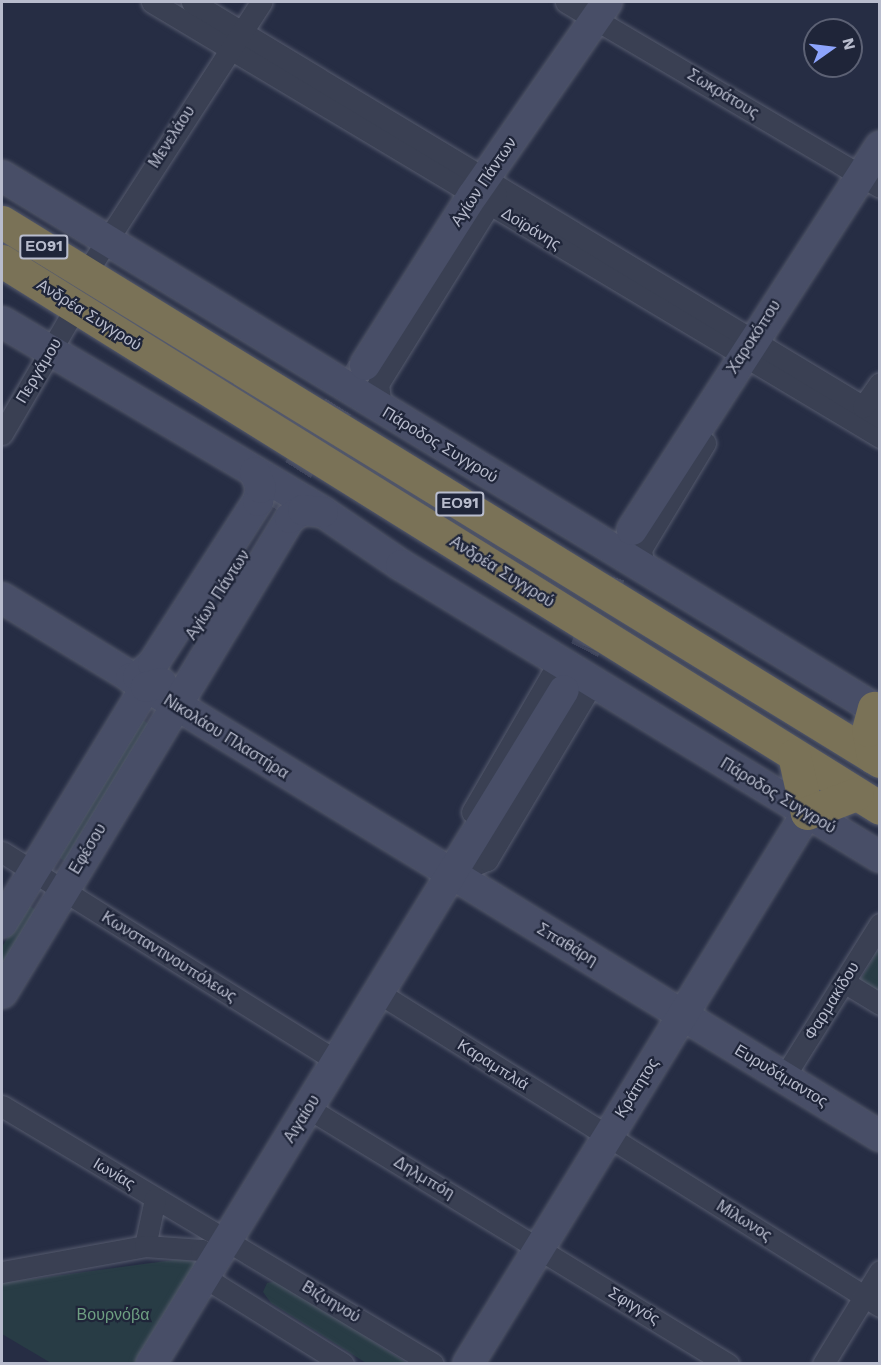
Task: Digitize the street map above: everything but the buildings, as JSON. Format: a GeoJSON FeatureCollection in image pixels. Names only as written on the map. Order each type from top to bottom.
{"type":"FeatureCollection","features":[{"type":"Feature","properties":{"kind":"highway","name":"Ανδρέα Συγγρού"},"geometry":{"type":"LineString","coordinates":[[2,222],[876,759]]}},
{"type":"Feature","properties":{"kind":"highway","name":"Ανδρέα Συγγρού"},"geometry":{"type":"LineString","coordinates":[[2,261],[868,801]]}},
{"type":"Feature","properties":{"kind":"highway"},"geometry":{"type":"LineString","coordinates":[[835,734],[858,725],[877,707]]}},
{"type":"Feature","properties":{"kind":"highway"},"geometry":{"type":"LineString","coordinates":[[876,759],[868,730],[877,707]]}},
{"type":"Feature","properties":{"kind":"highway"},"geometry":{"type":"LineString","coordinates":[[794,755],[807,813],[868,801]]}},
{"type":"Feature","properties":{"kind":"street","name":"Δοϊράνης"},"geometry":{"type":"LineString","coordinates":[[152,2],[235,40],[482,187],[746,351],[879,437]]}},
{"type":"Feature","properties":{"kind":"street","name":"Δοϊράνης"},"geometry":{"type":"LineString","coordinates":[[192,2],[235,40]]}},
{"type":"Feature","properties":{"kind":"street","name":"Μενελάου"},"geometry":{"type":"LineString","coordinates":[[86,273],[261,2]]}},
{"type":"Feature","properties":{"kind":"street","name":"Σωκράτους"},"geometry":{"type":"LineString","coordinates":[[566,2],[601,10],[870,181]]}},
{"type":"Feature","properties":{"kind":"street","name":"Αγίων Πάντων"},"geometry":{"type":"LineString","coordinates":[[365,365],[601,10]]}},
{"type":"Feature","properties":{"kind":"street","name":"Χαροκόπου"},"geometry":{"type":"LineString","coordinates":[[599,542],[618,529],[870,181],[879,146]]}},
{"type":"Feature","properties":{"kind":"street","name":"Πάροδος Συγγρού"},"geometry":{"type":"LineString","coordinates":[[2,176],[107,238],[599,542],[877,707]]}},
{"type":"Feature","properties":{"kind":"street","name":"Αγίων Πάντων"},"geometry":{"type":"LineString","coordinates":[[339,382],[482,187]]}},
{"type":"Feature","properties":{"kind":"street","name":"Αγίων Πάντων"},"geometry":{"type":"LineString","coordinates":[[381,408],[378,384],[482,187]]}},
{"type":"Feature","properties":{"kind":"street","name":"Περγάμου"},"geometry":{"type":"LineString","coordinates":[[2,434],[76,307]]}},
{"type":"Feature","properties":{"kind":"street","name":"Πάροδος Συγγρού"},"geometry":{"type":"LineString","coordinates":[[2,322],[323,512],[562,676],[593,682],[879,857]]}},
{"type":"Feature","properties":{"kind":"street","name":"Δοϊράνης"},"geometry":{"type":"LineString","coordinates":[[746,351],[871,412]]}},
{"type":"Feature","properties":{"kind":"street","name":"Χαροκόπου"},"geometry":{"type":"LineString","coordinates":[[632,530],[746,351]]}},
{"type":"Feature","properties":{"kind":"street","name":"Χαροκόπου"},"geometry":{"type":"LineString","coordinates":[[644,569],[641,549],[746,351]]}},
{"type":"Feature","properties":{"kind":"street"},"geometry":{"type":"LineString","coordinates":[[871,412],[879,383]]}},
{"type":"Feature","properties":{"kind":"street"},"geometry":{"type":"LineString","coordinates":[[153,688],[138,677],[153,664],[258,501],[261,488],[255,472]]}},
{"type":"Feature","properties":{"kind":"street","name":"Αγίων Πάντων"},"geometry":{"type":"LineString","coordinates":[[153,688],[274,508]]}},
{"type":"Feature","properties":{"kind":"street","name":"Εφέσου"},"geometry":{"type":"LineString","coordinates":[[2,922],[153,688],[290,518],[303,510],[323,512]]}},
{"type":"Feature","properties":{"kind":"street","name":"Νικολάου Πλαστήρα"},"geometry":{"type":"LineString","coordinates":[[2,598],[153,688],[452,874]]}},
{"type":"Feature","properties":{"kind":"street","name":"Αιγαίου"},"geometry":{"type":"LineString","coordinates":[[151,1364],[452,874],[562,676]]}},
{"type":"Feature","properties":{"kind":"street"},"geometry":{"type":"LineString","coordinates":[[452,874],[487,860],[593,682]]}},
{"type":"Feature","properties":{"kind":"street","name":"Εφέσου"},"geometry":{"type":"LineString","coordinates":[[2,993],[63,891],[153,688]]}},
{"type":"Feature","properties":{"kind":"street","name":"Κράτητος"},"geometry":{"type":"LineString","coordinates":[[468,1364],[807,813]]}},
{"type":"Feature","properties":{"kind":"street","name":"Κωνσταντινουπόλεως"},"geometry":{"type":"LineString","coordinates":[[2,852],[337,1061]]}},
{"type":"Feature","properties":{"kind":"street","name":"Σπαθάρη"},"geometry":{"type":"LineString","coordinates":[[452,874],[682,1015]]}},
{"type":"Feature","properties":{"kind":"street","name":"Φαρμακίδου"},"geometry":{"type":"LineString","coordinates":[[784,1077],[879,924]]}},
{"type":"Feature","properties":{"kind":"street"},"geometry":{"type":"LineString","coordinates":[[844,982],[879,1004]]}},
{"type":"Feature","properties":{"kind":"street","name":"Καραμπλιά"},"geometry":{"type":"LineString","coordinates":[[379,993],[608,1136]]}},
{"type":"Feature","properties":{"kind":"street","name":"Ευρυδάμαντος"},"geometry":{"type":"LineString","coordinates":[[682,1015],[879,1136]]}},
{"type":"Feature","properties":{"kind":"street","name":"Ιωνίας"},"geometry":{"type":"LineString","coordinates":[[2,1106],[155,1199],[216,1258]]}},
{"type":"Feature","properties":{"kind":"street","name":"Δηλμπόη"},"geometry":{"type":"LineString","coordinates":[[309,1108],[539,1248]]}},
{"type":"Feature","properties":{"kind":"street","name":"Μίλωνος"},"geometry":{"type":"LineString","coordinates":[[608,1136],[872,1301]]}},
{"type":"Feature","properties":{"kind":"street"},"geometry":{"type":"LineString","coordinates":[[145,1246],[155,1199]]}},
{"type":"Feature","properties":{"kind":"street"},"geometry":{"type":"LineString","coordinates":[[2,1272],[145,1246],[201,1250],[216,1258],[343,1364]]}},
{"type":"Feature","properties":{"kind":"street","name":"Σφιγγός"},"geometry":{"type":"LineString","coordinates":[[539,1248],[728,1364]]}},
{"type":"Feature","properties":{"kind":"street","name":"Βιζυηνού"},"geometry":{"type":"LineString","coordinates":[[216,1258],[434,1364]]}},
{"type":"Feature","properties":{"kind":"street"},"geometry":{"type":"LineString","coordinates":[[823,1364],[872,1301],[879,1271]]}},
{"type":"Feature","properties":{"kind":"green space"},"geometry":{"type":"Polygon","coordinates":[[[144,721],[151,726],[67,862],[61,859],[59,853],[139,722],[144,721]]]}},
{"type":"Feature","properties":{"kind":"green space"},"geometry":{"type":"Polygon","coordinates":[[[30,906],[37,911],[2,976],[2,947],[25,908],[30,906]]]}},
{"type":"Feature","properties":{"kind":"green space"},"geometry":{"type":"Polygon","coordinates":[[[879,948],[879,999],[857,985],[879,948]]]}},
{"type":"Feature","properties":{"kind":"green space","name":"Βουρνόβα"},"geometry":{"type":"Polygon","coordinates":[[[181,1259],[195,1262],[198,1273],[139,1363],[51,1363],[2,1334],[2,1283],[181,1259]]]}},
{"type":"Feature","properties":{"kind":"green space"},"geometry":{"type":"Polygon","coordinates":[[[278,1281],[407,1363],[366,1363],[271,1303],[263,1292],[267,1283],[278,1281]]]}},
{"type":"Feature","properties":{"kind":"tunnel"},"geometry":{"type":"LineString","coordinates":[[274,508],[363,367]]}},
{"type":"Feature","properties":{"kind":"tunnel"},"geometry":{"type":"LineString","coordinates":[[564,690],[586,647],[614,564],[632,530]]}}]}
